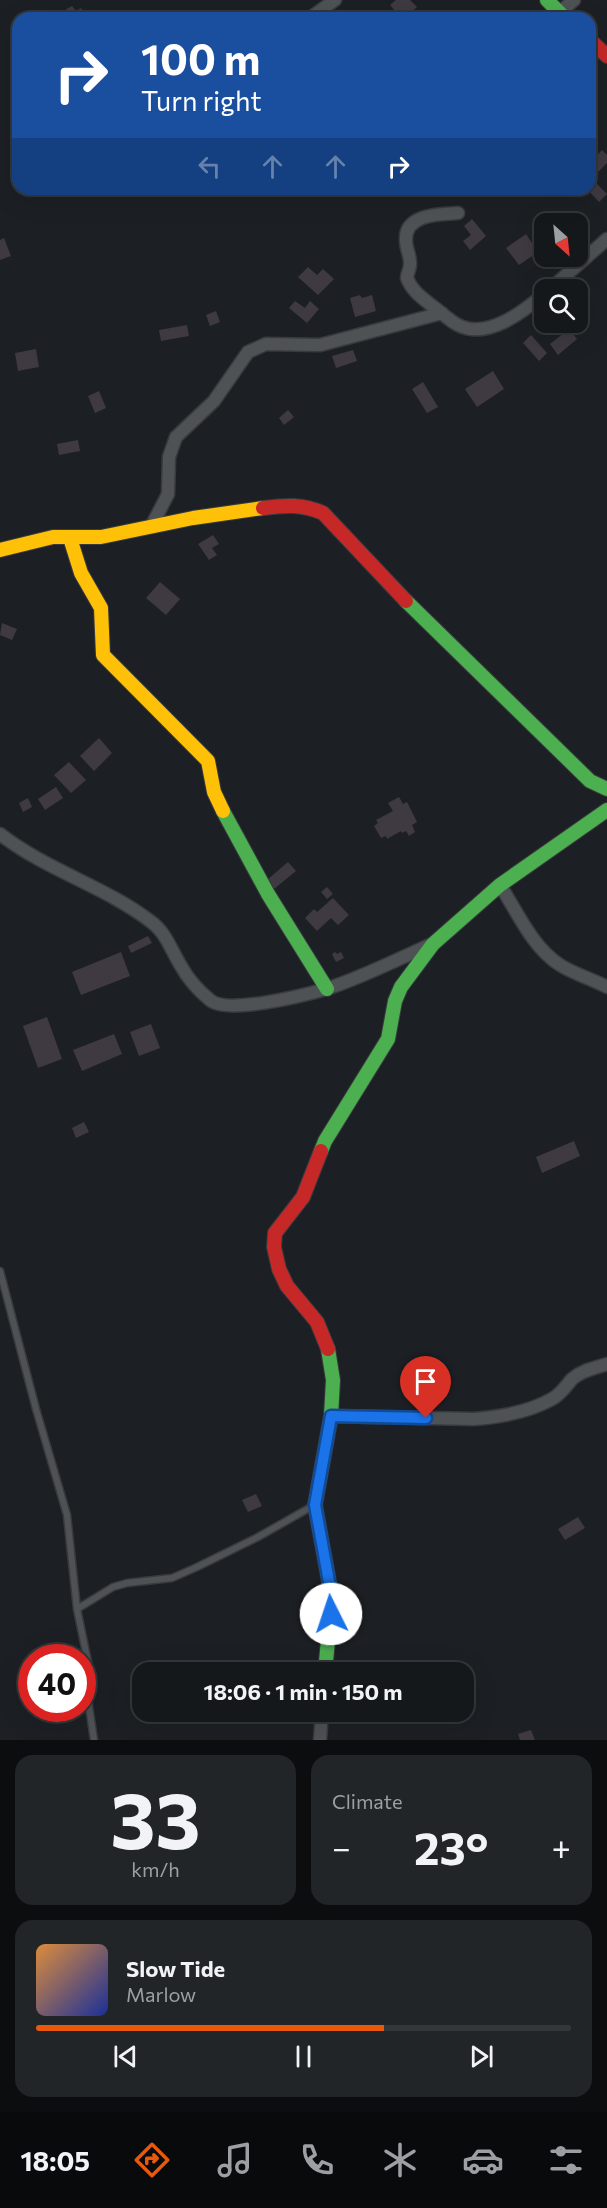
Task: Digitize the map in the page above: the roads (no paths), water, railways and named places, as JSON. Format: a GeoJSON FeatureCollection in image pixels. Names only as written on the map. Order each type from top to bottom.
{"type":"FeatureCollection","features":[{"type":"Feature","properties":{"kind":"street"},"geometry":{"type":"LineString","coordinates":[[318,12],[334,0]]}},
{"type":"Feature","properties":{"kind":"street"},"geometry":{"type":"LineString","coordinates":[[547,0],[559,12]]}},
{"type":"Feature","properties":{"kind":"street"},"geometry":{"type":"LineString","coordinates":[[564,12],[574,0]]}},
{"type":"Feature","properties":{"kind":"street"},"geometry":{"type":"LineString","coordinates":[[596,46],[607,56]]}},
{"type":"Feature","properties":{"kind":"street"},"geometry":{"type":"LineString","coordinates":[[458,213],[433,214],[420,218],[411,225],[406,233],[410,263],[407,278],[410,285],[458,325],[477,329],[495,326],[520,313],[534,302]]}},
{"type":"Feature","properties":{"kind":"street"},"geometry":{"type":"LineString","coordinates":[[562,279],[607,239]]}},
{"type":"Feature","properties":{"kind":"street"},"geometry":{"type":"LineString","coordinates":[[152,525],[168,494],[169,457],[176,437],[214,401],[248,352],[266,344],[320,345],[442,313]]}},
{"type":"Feature","properties":{"kind":"street"},"geometry":{"type":"LineString","coordinates":[[0,550],[53,537],[101,537],[152,525],[290,504],[309,507],[323,513],[399,594],[590,781],[607,789]]}},
{"type":"Feature","properties":{"kind":"street"},"geometry":{"type":"LineString","coordinates":[[70,538],[81,573],[101,608],[103,655],[208,761],[211,766],[212,789],[277,912],[327,989]]}},
{"type":"Feature","properties":{"kind":"street"},"geometry":{"type":"LineString","coordinates":[[326,1662],[332,1598],[315,1505],[331,1416],[333,1380],[328,1349],[317,1322],[287,1286],[279,1269],[274,1247],[275,1233],[303,1197],[325,1141],[388,1039],[395,1001],[401,987],[433,944],[500,885],[607,810]]}},
{"type":"Feature","properties":{"kind":"street"},"geometry":{"type":"LineString","coordinates":[[0,834],[79,882],[124,902],[154,923],[166,938],[185,973],[213,1003],[241,1006],[327,989],[433,944]]}},
{"type":"Feature","properties":{"kind":"street"},"geometry":{"type":"LineString","coordinates":[[500,885],[548,957],[607,987]]}},
{"type":"Feature","properties":{"kind":"street"},"geometry":{"type":"LineString","coordinates":[[331,1416],[494,1418],[527,1410],[551,1400],[574,1377],[607,1364]]}},
{"type":"Feature","properties":{"kind":"street"},"geometry":{"type":"LineString","coordinates":[[320,1740],[321,1722]]}},
{"type":"Feature","properties":{"kind":"lane"},"geometry":{"type":"LineString","coordinates":[[0,1271],[36,1409],[68,1515],[77,1609],[89,1667],[87,1693],[94,1740]]}},
{"type":"Feature","properties":{"kind":"lane"},"geometry":{"type":"LineString","coordinates":[[77,1609],[113,1587],[127,1583],[172,1578],[258,1537],[315,1505]]}}]}
